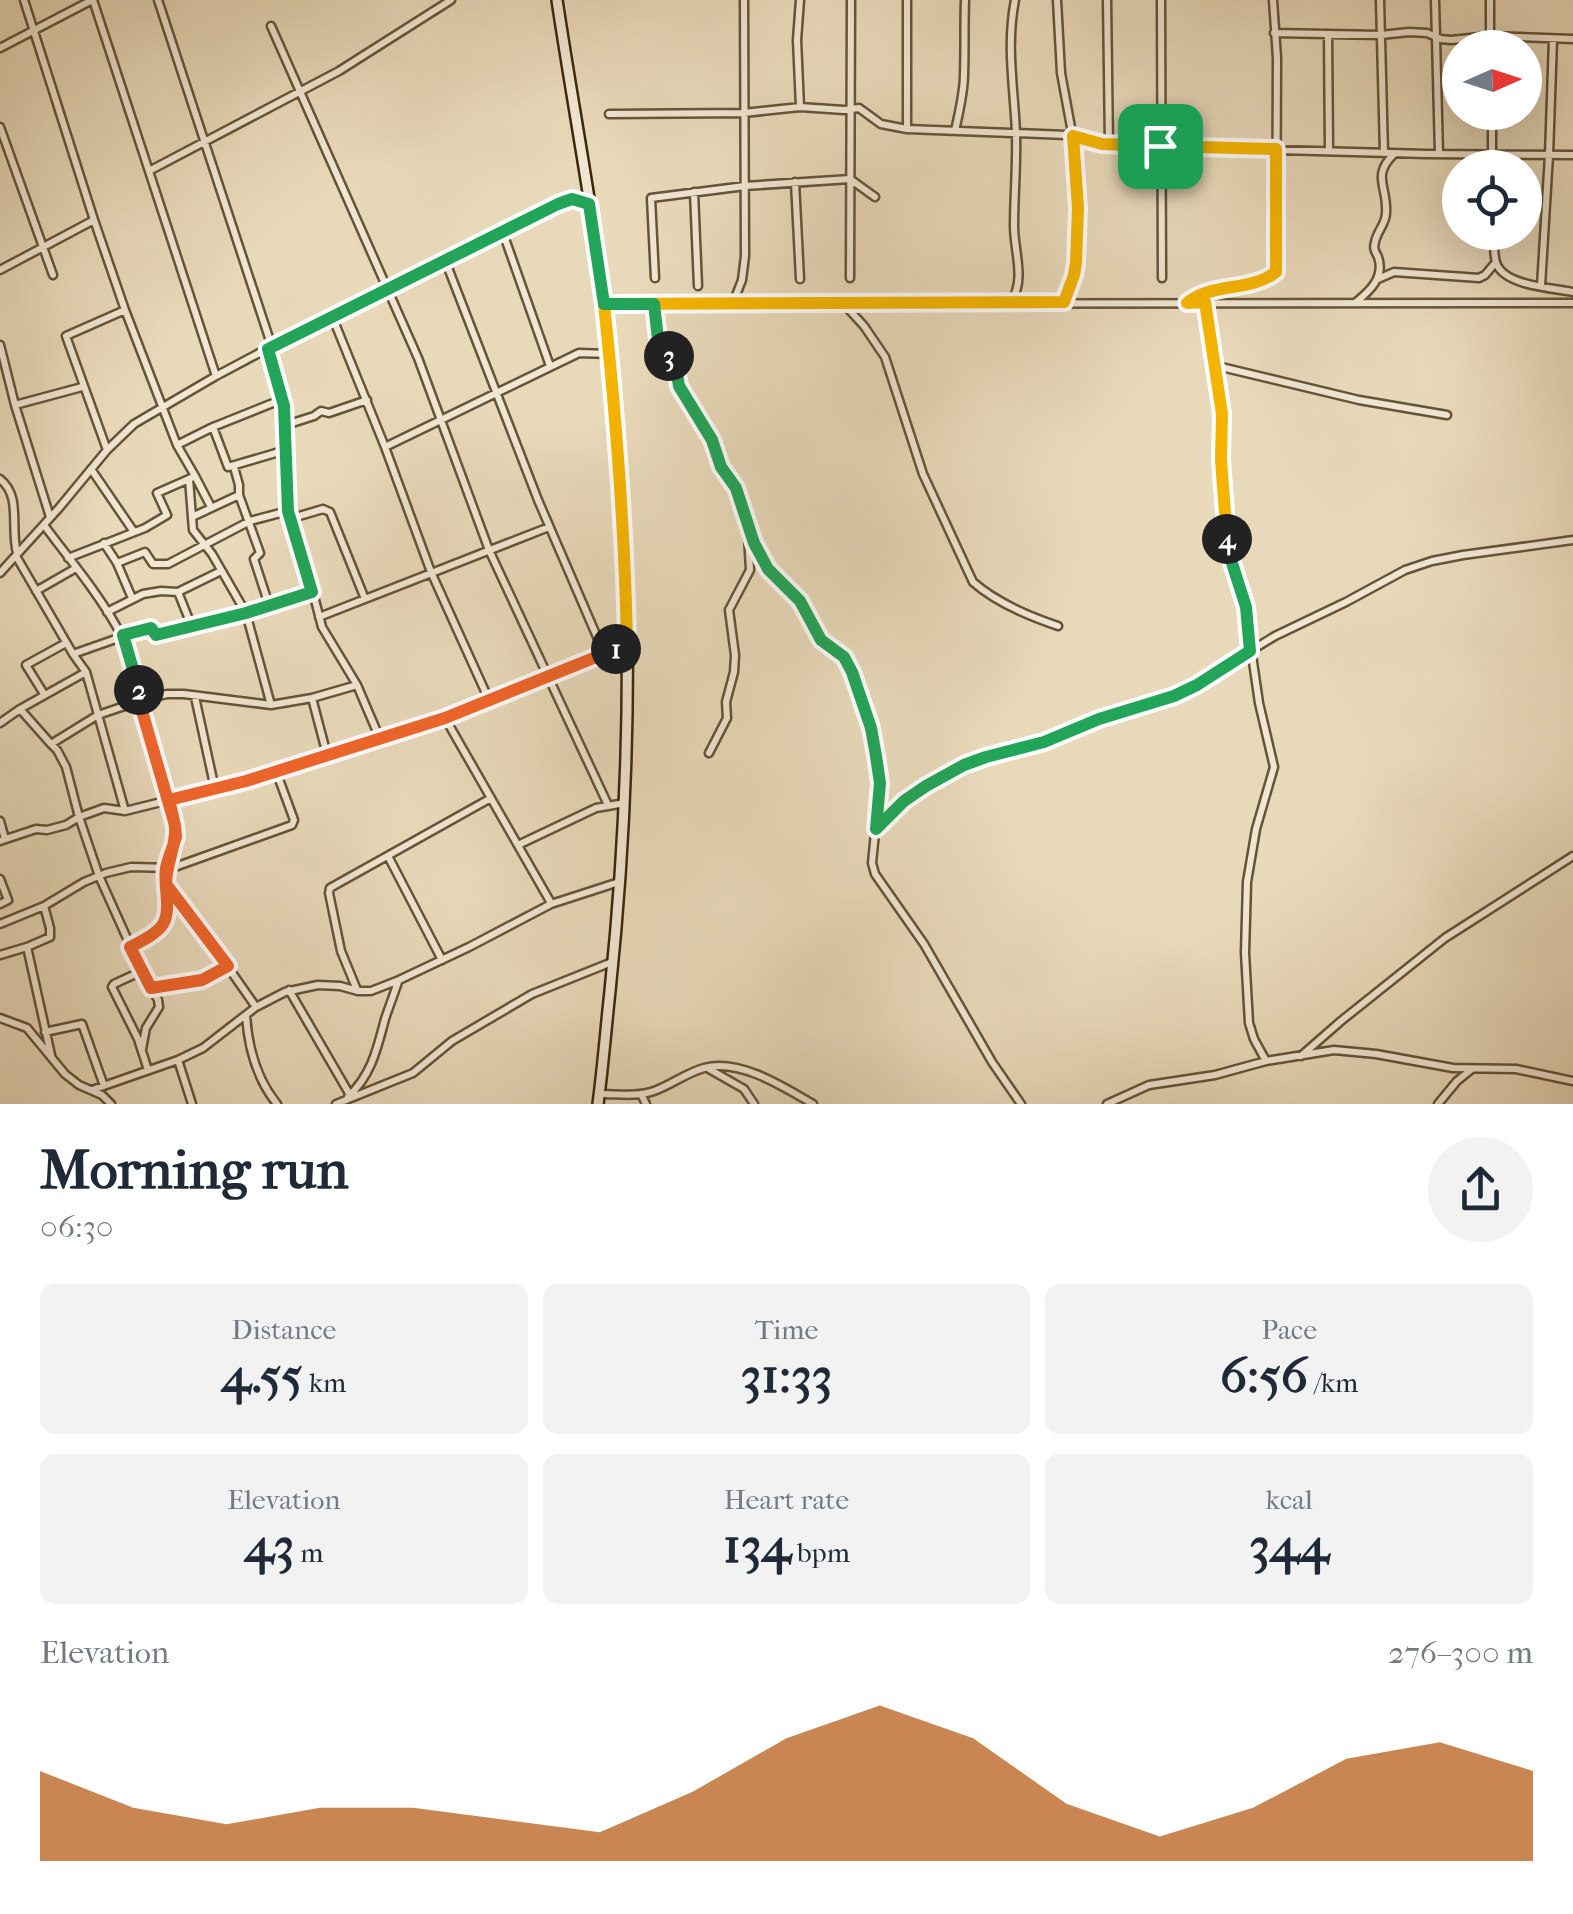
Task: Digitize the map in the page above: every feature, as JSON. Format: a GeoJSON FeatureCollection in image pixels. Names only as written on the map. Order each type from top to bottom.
{"type":"FeatureCollection","features":[{"type":"Feature","properties":{"kind":"street"},"geometry":{"type":"LineString","coordinates":[[24,0],[125,310],[177,445],[211,507]]}},
{"type":"Feature","properties":{"kind":"street"},"geometry":{"type":"LineString","coordinates":[[0,48],[92,0],[216,376]]}},
{"type":"Feature","properties":{"kind":"street"},"geometry":{"type":"LineString","coordinates":[[158,0],[270,348],[286,425],[289,515],[299,552],[319,617],[336,654],[357,685],[380,739]]}},
{"type":"Feature","properties":{"kind":"street"},"geometry":{"type":"LineString","coordinates":[[149,171],[340,71],[451,0]]}},
{"type":"Feature","properties":{"kind":"street"},"geometry":{"type":"LineString","coordinates":[[557,0],[604,304],[623,508],[627,645],[625,803],[599,1099],[658,1090],[705,1067],[718,1066],[761,1075],[813,1104]]}},
{"type":"Feature","properties":{"kind":"street"},"geometry":{"type":"LineString","coordinates":[[732,303],[742,280],[745,256],[744,0]]}},
{"type":"Feature","properties":{"kind":"street"},"geometry":{"type":"LineString","coordinates":[[800,0],[800,108]]}},
{"type":"Feature","properties":{"kind":"street"},"geometry":{"type":"LineString","coordinates":[[850,278],[851,0]]}},
{"type":"Feature","properties":{"kind":"street"},"geometry":{"type":"LineString","coordinates":[[907,0],[907,130]]}},
{"type":"Feature","properties":{"kind":"street"},"geometry":{"type":"LineString","coordinates":[[955,131],[962,100],[965,0]]}},
{"type":"Feature","properties":{"kind":"street"},"geometry":{"type":"LineString","coordinates":[[1011,302],[1019,280],[1014,222],[1016,133],[1009,44],[1015,0]]}},
{"type":"Feature","properties":{"kind":"street"},"geometry":{"type":"LineString","coordinates":[[1057,0],[1061,74],[1073,136],[1078,208],[1076,263],[1064,302]]}},
{"type":"Feature","properties":{"kind":"street"},"geometry":{"type":"LineString","coordinates":[[1107,0],[1109,145]]}},
{"type":"Feature","properties":{"kind":"street"},"geometry":{"type":"LineString","coordinates":[[1162,0],[1162,278]]}},
{"type":"Feature","properties":{"kind":"street"},"geometry":{"type":"LineString","coordinates":[[1187,303],[1204,292],[1259,281],[1276,272],[1277,58],[1273,0]]}},
{"type":"Feature","properties":{"kind":"street"},"geometry":{"type":"LineString","coordinates":[[1380,0],[1384,153]]}},
{"type":"Feature","properties":{"kind":"street"},"geometry":{"type":"LineString","coordinates":[[609,114],[859,108],[881,124],[907,130],[1073,136],[1109,145],[1439,154],[1435,0]]}},
{"type":"Feature","properties":{"kind":"street"},"geometry":{"type":"LineString","coordinates":[[1490,0],[1490,30]]}},
{"type":"Feature","properties":{"kind":"street"},"geometry":{"type":"LineString","coordinates":[[271,26],[418,358],[488,550],[608,806]]}},
{"type":"Feature","properties":{"kind":"street"},"geometry":{"type":"LineString","coordinates":[[1274,33],[1409,32],[1442,38]]}},
{"type":"Feature","properties":{"kind":"street"},"geometry":{"type":"LineString","coordinates":[[1328,34],[1329,151]]}},
{"type":"Feature","properties":{"kind":"street"},"geometry":{"type":"LineString","coordinates":[[1542,38],[1573,39]]}},
{"type":"Feature","properties":{"kind":"street"},"geometry":{"type":"LineString","coordinates":[[1541,286],[1553,39]]}},
{"type":"Feature","properties":{"kind":"street"},"geometry":{"type":"LineString","coordinates":[[0,127],[53,275]]}},
{"type":"Feature","properties":{"kind":"street"},"geometry":{"type":"LineString","coordinates":[[1355,303],[1378,278],[1381,269],[1374,242],[1386,213],[1381,173],[1395,154]]}},
{"type":"Feature","properties":{"kind":"street"},"geometry":{"type":"LineString","coordinates":[[1542,154],[1573,155]]}},
{"type":"Feature","properties":{"kind":"street"},"geometry":{"type":"LineString","coordinates":[[656,278],[651,198],[744,186],[850,179],[875,198]]}},
{"type":"Feature","properties":{"kind":"street"},"geometry":{"type":"LineString","coordinates":[[796,182],[800,278]]}},
{"type":"Feature","properties":{"kind":"street"},"geometry":{"type":"LineString","coordinates":[[694,192],[698,286]]}},
{"type":"Feature","properties":{"kind":"street"},"geometry":{"type":"LineString","coordinates":[[0,573],[106,450],[134,424],[216,376],[502,230],[566,201],[589,204]]}},
{"type":"Feature","properties":{"kind":"street"},"geometry":{"type":"LineString","coordinates":[[0,270],[94,220]]}},
{"type":"Feature","properties":{"kind":"street"},"geometry":{"type":"LineString","coordinates":[[502,230],[551,366]]}},
{"type":"Feature","properties":{"kind":"street"},"geometry":{"type":"LineString","coordinates":[[1495,250],[1496,262],[1514,280],[1573,292]]}},
{"type":"Feature","properties":{"kind":"street"},"geometry":{"type":"LineString","coordinates":[[445,260],[549,527],[604,653]]}},
{"type":"Feature","properties":{"kind":"street"},"geometry":{"type":"LineString","coordinates":[[1378,278],[1394,272],[1479,278],[1496,262]]}},
{"type":"Feature","properties":{"kind":"street"},"geometry":{"type":"LineString","coordinates":[[842,302],[885,357],[918,461],[973,582],[986,593],[1058,626]]}},
{"type":"Feature","properties":{"kind":"street"},"geometry":{"type":"LineString","coordinates":[[1205,302],[1222,414],[1221,460],[1228,544],[1244,598],[1259,704],[1274,767],[1250,858],[1246,910],[1249,1023],[1266,1061]]}},
{"type":"Feature","properties":{"kind":"street"},"geometry":{"type":"LineString","coordinates":[[604,304],[1573,302]]}},
{"type":"Feature","properties":{"kind":"street"},"geometry":{"type":"LineString","coordinates":[[654,304],[658,339],[674,362],[679,386],[712,440],[721,467],[736,488],[768,569],[800,601],[821,640],[844,657],[852,672],[871,728],[880,783],[872,862],[876,874],[924,944],[992,1062],[1021,1104]]}},
{"type":"Feature","properties":{"kind":"street"},"geometry":{"type":"LineString","coordinates":[[106,450],[66,336],[125,310]]}},
{"type":"Feature","properties":{"kind":"street"},"geometry":{"type":"LineString","coordinates":[[332,316],[430,572],[489,700]]}},
{"type":"Feature","properties":{"kind":"street"},"geometry":{"type":"LineString","coordinates":[[0,345],[50,518]]}},
{"type":"Feature","properties":{"kind":"street"},"geometry":{"type":"LineString","coordinates":[[385,447],[579,353],[610,354]]}},
{"type":"Feature","properties":{"kind":"street"},"geometry":{"type":"LineString","coordinates":[[1214,365],[1359,400],[1448,415]]}},
{"type":"Feature","properties":{"kind":"street"},"geometry":{"type":"LineString","coordinates":[[15,405],[82,386]]}},
{"type":"Feature","properties":{"kind":"street"},"geometry":{"type":"LineString","coordinates":[[177,445],[282,400]]}},
{"type":"Feature","properties":{"kind":"street"},"geometry":{"type":"LineString","coordinates":[[286,425],[321,411],[367,400]]}},
{"type":"Feature","properties":{"kind":"street"},"geometry":{"type":"LineString","coordinates":[[213,427],[228,467],[286,450]]}},
{"type":"Feature","properties":{"kind":"street"},"geometry":{"type":"LineString","coordinates":[[234,467],[239,494],[260,553],[254,558],[269,605]]}},
{"type":"Feature","properties":{"kind":"street"},"geometry":{"type":"LineString","coordinates":[[91,469],[134,532]]}},
{"type":"Feature","properties":{"kind":"street"},"geometry":{"type":"LineString","coordinates":[[0,478],[14,498],[17,555],[86,672],[125,810]]}},
{"type":"Feature","properties":{"kind":"street"},"geometry":{"type":"LineString","coordinates":[[192,478],[193,530],[246,613],[271,705]]}},
{"type":"Feature","properties":{"kind":"street"},"geometry":{"type":"LineString","coordinates":[[68,558],[147,528],[167,515],[158,492],[192,478]]}},
{"type":"Feature","properties":{"kind":"street"},"geometry":{"type":"LineString","coordinates":[[191,518],[239,494]]}},
{"type":"Feature","properties":{"kind":"street"},"geometry":{"type":"LineString","coordinates":[[117,563],[145,552],[153,564],[166,564],[250,521],[323,509],[330,512],[366,599]]}},
{"type":"Feature","properties":{"kind":"street"},"geometry":{"type":"LineString","coordinates":[[709,752],[727,718],[735,655],[729,610],[750,570],[748,524]]}},
{"type":"Feature","properties":{"kind":"street"},"geometry":{"type":"LineString","coordinates":[[44,525],[123,635],[169,800],[176,837],[166,869],[164,923],[130,947]]}},
{"type":"Feature","properties":{"kind":"street"},"geometry":{"type":"LineString","coordinates":[[319,617],[549,527]]}},
{"type":"Feature","properties":{"kind":"street"},"geometry":{"type":"LineString","coordinates":[[876,829],[904,801],[964,765],[1044,742],[1099,719],[1174,696],[1275,636],[1405,570],[1432,561],[1573,540]]}},
{"type":"Feature","properties":{"kind":"street"},"geometry":{"type":"LineString","coordinates":[[104,543],[132,598]]}},
{"type":"Feature","properties":{"kind":"street"},"geometry":{"type":"LineString","coordinates":[[36,591],[76,568]]}},
{"type":"Feature","properties":{"kind":"street"},"geometry":{"type":"LineString","coordinates":[[107,612],[153,591],[178,592],[222,570]]}},
{"type":"Feature","properties":{"kind":"street"},"geometry":{"type":"LineString","coordinates":[[178,592],[192,627]]}},
{"type":"Feature","properties":{"kind":"street"},"geometry":{"type":"LineString","coordinates":[[73,654],[147,628],[156,635],[312,592]]}},
{"type":"Feature","properties":{"kind":"street"},"geometry":{"type":"LineString","coordinates":[[44,694],[26,665],[66,643]]}},
{"type":"Feature","properties":{"kind":"street"},"geometry":{"type":"LineString","coordinates":[[0,822],[2,840],[66,825],[104,808],[125,810],[215,789],[445,718],[627,645]]}},
{"type":"Feature","properties":{"kind":"street"},"geometry":{"type":"LineString","coordinates":[[0,723],[86,672]]}},
{"type":"Feature","properties":{"kind":"street"},"geometry":{"type":"LineString","coordinates":[[51,744],[98,715],[175,693],[271,705],[357,685]]}},
{"type":"Feature","properties":{"kind":"street"},"geometry":{"type":"LineString","coordinates":[[195,697],[215,789]]}},
{"type":"Feature","properties":{"kind":"street"},"geometry":{"type":"LineString","coordinates":[[312,698],[327,755]]}},
{"type":"Feature","properties":{"kind":"street"},"geometry":{"type":"LineString","coordinates":[[20,710],[58,750],[98,876],[158,1000],[159,1007],[146,1028],[142,1049]]}},
{"type":"Feature","properties":{"kind":"street"},"geometry":{"type":"LineString","coordinates":[[445,718],[552,904]]}},
{"type":"Feature","properties":{"kind":"street"},"geometry":{"type":"LineString","coordinates":[[0,924],[44,906],[98,876],[131,867],[166,869],[294,824],[276,771]]}},
{"type":"Feature","properties":{"kind":"street"},"geometry":{"type":"LineString","coordinates":[[358,991],[341,952],[329,893],[333,885],[491,798]]}},
{"type":"Feature","properties":{"kind":"street"},"geometry":{"type":"LineString","coordinates":[[518,846],[596,808],[625,803]]}},
{"type":"Feature","properties":{"kind":"street"},"geometry":{"type":"LineString","coordinates":[[388,856],[442,960]]}},
{"type":"Feature","properties":{"kind":"street"},"geometry":{"type":"LineString","coordinates":[[1300,1057],[1444,938],[1573,856]]}},
{"type":"Feature","properties":{"kind":"street"},"geometry":{"type":"LineString","coordinates":[[0,878],[8,900],[0,904]]}},
{"type":"Feature","properties":{"kind":"street"},"geometry":{"type":"LineString","coordinates":[[92,1090],[203,1048],[256,1006],[290,990],[318,985],[371,990],[442,960],[552,904],[620,881]]}},
{"type":"Feature","properties":{"kind":"street"},"geometry":{"type":"LineString","coordinates":[[166,884],[256,1006]]}},
{"type":"Feature","properties":{"kind":"street"},"geometry":{"type":"LineString","coordinates":[[0,955],[51,935],[44,906]]}},
{"type":"Feature","properties":{"kind":"street"},"geometry":{"type":"LineString","coordinates":[[27,947],[53,1062]]}},
{"type":"Feature","properties":{"kind":"street"},"geometry":{"type":"LineString","coordinates":[[343,1100],[413,1073],[452,1041],[532,994],[613,962]]}},
{"type":"Feature","properties":{"kind":"street"},"geometry":{"type":"LineString","coordinates":[[151,988],[202,980],[228,966]]}},
{"type":"Feature","properties":{"kind":"street"},"geometry":{"type":"LineString","coordinates":[[142,971],[112,987],[148,1070]]}},
{"type":"Feature","properties":{"kind":"street"},"geometry":{"type":"LineString","coordinates":[[343,1100],[361,1085],[377,1054],[399,980]]}},
{"type":"Feature","properties":{"kind":"street"},"geometry":{"type":"LineString","coordinates":[[290,990],[343,1100]]}},
{"type":"Feature","properties":{"kind":"street"},"geometry":{"type":"LineString","coordinates":[[246,1013],[254,1063],[277,1104]]}},
{"type":"Feature","properties":{"kind":"street"},"geometry":{"type":"LineString","coordinates":[[0,1018],[21,1024],[53,1062],[79,1085],[102,1095],[111,1104]]}},
{"type":"Feature","properties":{"kind":"street"},"geometry":{"type":"LineString","coordinates":[[46,1032],[82,1024],[104,1086]]}},
{"type":"Feature","properties":{"kind":"street"},"geometry":{"type":"LineString","coordinates":[[1107,1104],[1149,1085],[1344,1050],[1453,1068],[1516,1070],[1573,1081]]}},
{"type":"Feature","properties":{"kind":"street"},"geometry":{"type":"LineString","coordinates":[[178,1060],[192,1104]]}},
{"type":"Feature","properties":{"kind":"street"},"geometry":{"type":"LineString","coordinates":[[705,1067],[744,1090],[754,1104]]}},
{"type":"Feature","properties":{"kind":"street"},"geometry":{"type":"LineString","coordinates":[[1438,1104],[1473,1068]]}},
{"type":"Feature","properties":{"kind":"street"},"geometry":{"type":"LineString","coordinates":[[641,1094],[646,1104]]}},
{"type":"Feature","properties":{"kind":"route"},"geometry":{"type":"LineString","coordinates":[[1160,146],[1102,144],[1073,136],[1078,208],[1076,263],[1064,302],[645,303],[624,304],[604,304],[623,508],[627,645],[445,718],[246,781],[169,800],[176,837],[170,854],[166,869],[165,919],[161,927],[130,947],[151,988],[202,980],[228,966],[166,884],[166,869],[176,837],[175,825],[169,800],[142,711],[123,635],[147,628],[156,635],[202,625],[312,592],[288,511],[284,406],[268,349],[566,201],[589,204],[604,304],[645,303],[654,304],[658,339],[674,362],[679,386],[712,440],[721,467],[736,488],[760,556],[777,580],[800,601],[821,640],[847,662],[871,728],[876,756],[880,783],[876,829],[904,801],[964,765],[1028,748],[1099,719],[1174,696],[1250,651],[1244,598],[1228,544],[1221,460],[1222,414],[1205,302],[1187,303],[1204,292],[1259,281],[1276,272],[1276,149],[1160,146]]}}]}
